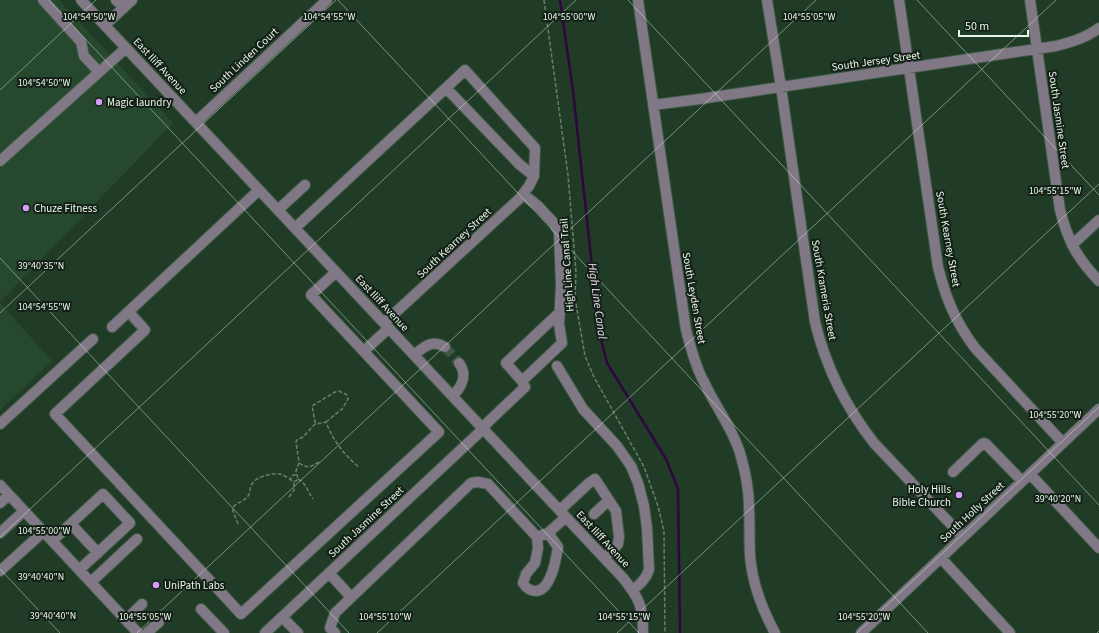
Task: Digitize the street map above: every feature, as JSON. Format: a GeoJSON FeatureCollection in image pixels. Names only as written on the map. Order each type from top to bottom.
{"type":"FeatureCollection","features":[{"type":"Feature","properties":{"kind":"street"},"geometry":{"type":"LineString","coordinates":[[42,0],[81,42],[84,56],[99,72]]}},
{"type":"Feature","properties":{"kind":"street","name":"East Iliff Avenue"},"geometry":{"type":"LineString","coordinates":[[81,0],[633,590],[641,607],[643,617],[643,633]]}},
{"type":"Feature","properties":{"kind":"street"},"geometry":{"type":"LineString","coordinates":[[116,0],[124,8]]}},
{"type":"Feature","properties":{"kind":"street"},"geometry":{"type":"LineString","coordinates":[[105,25],[132,0]]}},
{"type":"Feature","properties":{"kind":"street","name":"South Linden Court"},"geometry":{"type":"LineString","coordinates":[[196,122],[327,0]]}},
{"type":"Feature","properties":{"kind":"street","name":"South Leyden Street"},"geometry":{"type":"LineString","coordinates":[[638,0],[686,330],[703,382],[727,424],[739,452],[748,489],[750,507],[750,556],[753,574],[760,600],[775,633]]}},
{"type":"Feature","properties":{"kind":"street","name":"South Krameria Street"},"geometry":{"type":"LineString","coordinates":[[768,0],[816,322],[823,351],[831,373],[845,402],[874,443],[964,537]]}},
{"type":"Feature","properties":{"kind":"street","name":"South Kearney Street"},"geometry":{"type":"LineString","coordinates":[[899,0],[938,267],[943,288],[956,320],[975,348],[1063,443]]}},
{"type":"Feature","properties":{"kind":"street","name":"South Jasmine Street"},"geometry":{"type":"LineString","coordinates":[[1030,0],[1060,210],[1065,231],[1087,269],[1099,282]]}},
{"type":"Feature","properties":{"kind":"street","name":"South Jersey Street"},"geometry":{"type":"LineString","coordinates":[[653,105],[1056,46],[1070,43],[1099,28]]}},
{"type":"Feature","properties":{"kind":"street"},"geometry":{"type":"LineString","coordinates":[[0,161],[126,48]]}},
{"type":"Feature","properties":{"kind":"street"},"geometry":{"type":"LineString","coordinates":[[295,228],[465,70],[535,148],[534,176]]}},
{"type":"Feature","properties":{"kind":"street"},"geometry":{"type":"LineString","coordinates":[[446,88],[519,164],[534,176]]}},
{"type":"Feature","properties":{"kind":"street","name":"South Kearney Street"},"geometry":{"type":"LineString","coordinates":[[364,351],[386,326],[520,198],[534,176]]}},
{"type":"Feature","properties":{"kind":"street"},"geometry":{"type":"LineString","coordinates":[[278,210],[305,185]]}},
{"type":"Feature","properties":{"kind":"street"},"geometry":{"type":"LineString","coordinates":[[112,327],[259,190]]}},
{"type":"Feature","properties":{"kind":"street"},"geometry":{"type":"LineString","coordinates":[[523,194],[538,206],[553,222],[558,232],[561,285],[560,312],[559,324],[562,343],[522,381],[506,363],[560,312]]}},
{"type":"Feature","properties":{"kind":"street"},"geometry":{"type":"LineString","coordinates":[[1072,245],[1099,220]]}},
{"type":"Feature","properties":{"kind":"street"},"geometry":{"type":"LineString","coordinates":[[129,312],[145,330],[55,414],[241,614],[439,432],[311,295],[336,272]]}},
{"type":"Feature","properties":{"kind":"street"},"geometry":{"type":"LineString","coordinates":[[0,424],[93,339]]}},
{"type":"Feature","properties":{"kind":"street"},"geometry":{"type":"LineString","coordinates":[[414,355],[426,346],[433,344],[440,344],[445,348]]}},
{"type":"Feature","properties":{"kind":"street"},"geometry":{"type":"LineString","coordinates":[[453,396],[460,388],[463,380],[464,373],[459,363]]}},
{"type":"Feature","properties":{"kind":"street"},"geometry":{"type":"LineString","coordinates":[[557,366],[583,409],[617,446],[632,466],[638,483],[646,513],[649,569],[648,574],[642,582],[633,590]]}},
{"type":"Feature","properties":{"kind":"street","name":"South Jasmine Street"},"geometry":{"type":"LineString","coordinates":[[265,633],[483,429],[488,422],[525,387],[522,381]]}},
{"type":"Feature","properties":{"kind":"street","name":"South Holly Street"},"geometry":{"type":"LineString","coordinates":[[861,633],[1099,409]]}},
{"type":"Feature","properties":{"kind":"street"},"geometry":{"type":"LineString","coordinates":[[953,472],[982,444],[986,444],[1026,478],[1099,548]]}},
{"type":"Feature","properties":{"kind":"street"},"geometry":{"type":"LineString","coordinates":[[537,537],[548,533],[589,483],[595,479],[616,511],[619,537],[618,544],[604,558]]}},
{"type":"Feature","properties":{"kind":"street"},"geometry":{"type":"LineString","coordinates":[[335,633],[330,628],[335,613],[471,483],[478,482],[488,484],[537,537],[538,548],[535,563],[526,574],[523,583],[527,588],[533,591],[540,590],[545,585],[552,574],[556,561],[558,547],[548,533]]}},
{"type":"Feature","properties":{"kind":"street"},"geometry":{"type":"LineString","coordinates":[[0,485],[138,633]]}},
{"type":"Feature","properties":{"kind":"street"},"geometry":{"type":"LineString","coordinates":[[52,542],[102,494],[130,523],[79,570]]}},
{"type":"Feature","properties":{"kind":"street"},"geometry":{"type":"LineString","coordinates":[[0,503],[9,495]]}},
{"type":"Feature","properties":{"kind":"street"},"geometry":{"type":"LineString","coordinates":[[594,514],[609,500]]}},
{"type":"Feature","properties":{"kind":"street"},"geometry":{"type":"LineString","coordinates":[[0,533],[24,511]]}},
{"type":"Feature","properties":{"kind":"street"},"geometry":{"type":"LineString","coordinates":[[71,524],[98,553]]}},
{"type":"Feature","properties":{"kind":"street"},"geometry":{"type":"LineString","coordinates":[[0,571],[43,532]]}},
{"type":"Feature","properties":{"kind":"street"},"geometry":{"type":"LineString","coordinates":[[91,582],[138,539]]}},
{"type":"Feature","properties":{"kind":"street"},"geometry":{"type":"LineString","coordinates":[[941,558],[1010,633]]}},
{"type":"Feature","properties":{"kind":"street"},"geometry":{"type":"LineString","coordinates":[[329,573],[351,597]]}},
{"type":"Feature","properties":{"kind":"street"},"geometry":{"type":"LineString","coordinates":[[126,620],[142,604]]}},
{"type":"Feature","properties":{"kind":"street"},"geometry":{"type":"LineString","coordinates":[[201,609],[224,633]]}},
{"type":"Feature","properties":{"kind":"street"},"geometry":{"type":"LineString","coordinates":[[282,617],[298,633]]}},
{"type":"Feature","properties":{"kind":"street"},"geometry":{"type":"LineString","coordinates":[[147,633],[158,622]]}},
{"type":"Feature","properties":{"kind":"path","name":"High Line Canal Trail"},"geometry":{"type":"LineString","coordinates":[[544,0],[568,175],[576,272],[575,298],[585,356],[594,377],[644,467],[658,506],[664,531],[665,633]]}},
{"type":"Feature","properties":{"kind":"path"},"geometry":{"type":"LineString","coordinates":[[313,499],[306,485],[298,479],[296,475],[299,463],[297,441],[303,437],[316,423],[326,422],[342,409],[348,399],[347,395],[339,391],[314,403],[312,406],[316,423]]}},
{"type":"Feature","properties":{"kind":"path"},"geometry":{"type":"LineString","coordinates":[[326,422],[329,430],[340,447],[359,467]]}},
{"type":"Feature","properties":{"kind":"path"},"geometry":{"type":"LineString","coordinates":[[299,463],[310,467],[319,462]]}},
{"type":"Feature","properties":{"kind":"path"},"geometry":{"type":"LineString","coordinates":[[238,524],[233,507],[247,498],[250,493],[250,486],[256,479],[278,474],[294,482]]}},
{"type":"Feature","properties":{"kind":"path"},"geometry":{"type":"LineString","coordinates":[[291,480],[293,475],[296,475]]}},
{"type":"Feature","properties":{"kind":"path"},"geometry":{"type":"LineString","coordinates":[[294,482],[298,479]]}},
{"type":"Feature","properties":{"kind":"path"},"geometry":{"type":"LineString","coordinates":[[289,497],[294,490],[294,482]]}},
{"type":"Feature","properties":{"kind":"shaded area"},"geometry":{"type":"Polygon","coordinates":[[[0,0],[59,0],[173,123],[0,302],[0,0]]]}},
{"type":"Feature","properties":{"kind":"shaded area"},"geometry":{"type":"Polygon","coordinates":[[[0,303],[52,361],[0,410],[0,303]]]}},
{"type":"Feature","properties":{"kind":"waterway","name":"High Line Canal"},"geometry":{"type":"LineString","coordinates":[[560,0],[573,91],[599,331],[607,363],[666,459],[678,489],[680,633]]}},
{"type":"Feature","properties":{"kind":"tunnel"},"geometry":{"type":"LineString","coordinates":[[445,347],[459,363]]}},
{"type":"Feature","properties":{"kind":"place","name":"Magic laundry"},"geometry":{"type":"Point","coordinates":[99,102]}},
{"type":"Feature","properties":{"kind":"place","name":"Chuze Fitness"},"geometry":{"type":"Point","coordinates":[26,208]}},
{"type":"Feature","properties":{"kind":"place","name":"Holy Hills Bible Church"},"geometry":{"type":"Point","coordinates":[959,495]}},
{"type":"Feature","properties":{"kind":"place","name":"UniPath Labs"},"geometry":{"type":"Point","coordinates":[156,585]}}]}
